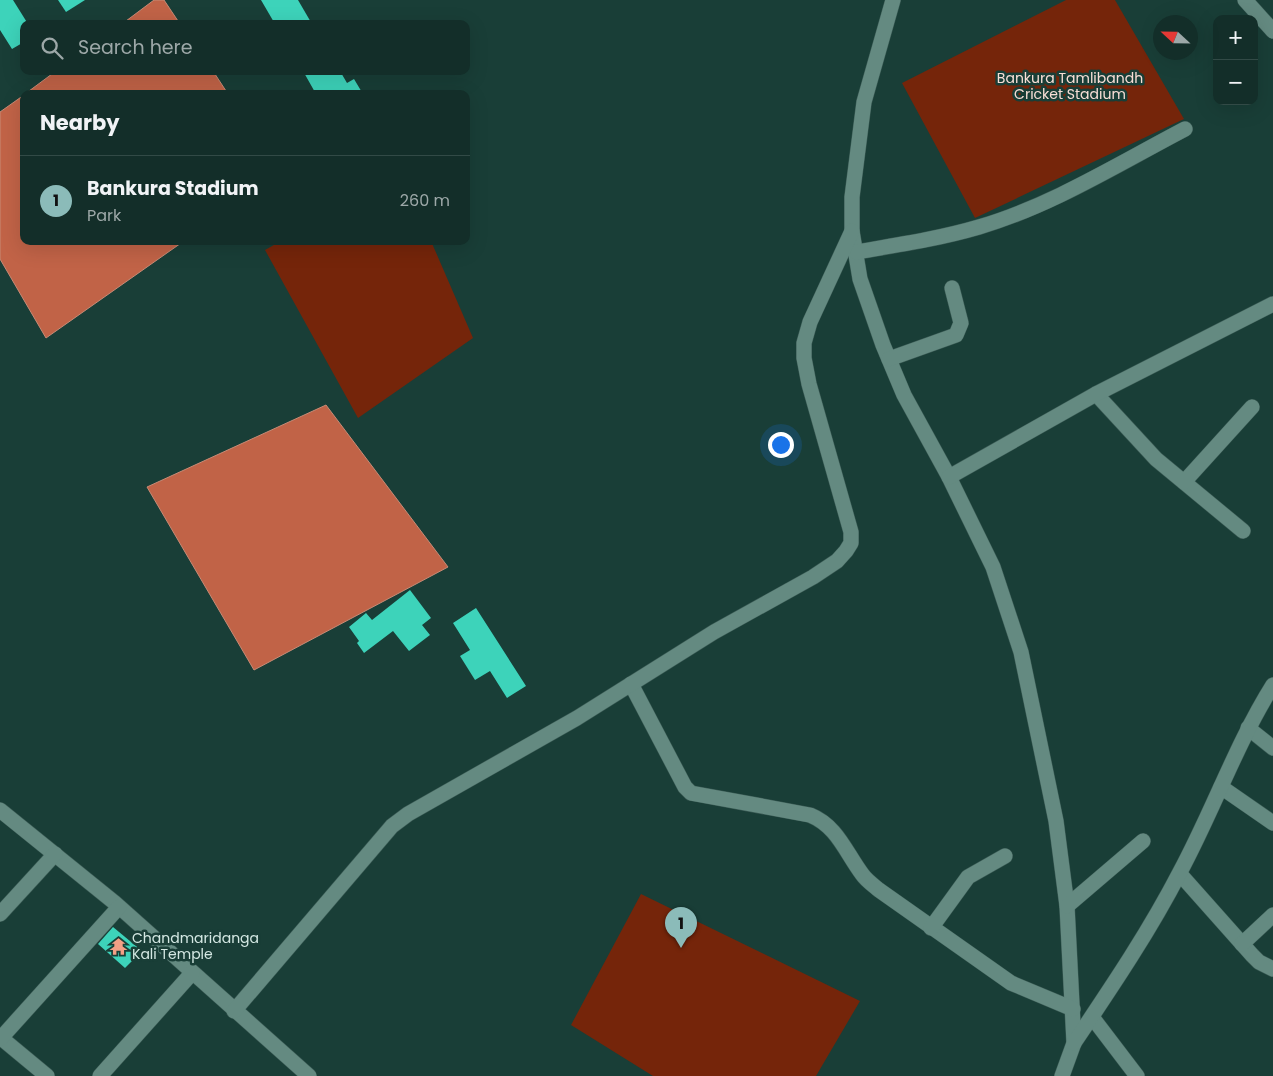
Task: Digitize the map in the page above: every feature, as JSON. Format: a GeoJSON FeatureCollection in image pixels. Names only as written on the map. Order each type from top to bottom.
{"type":"FeatureCollection","features":[{"type":"Feature","properties":{"kind":"street"},"geometry":{"type":"LineString","coordinates":[[893,0],[864,102],[852,197],[852,231],[860,279],[889,359],[904,394],[949,477],[993,566],[1021,652],[1054,811],[1067,906],[1074,1043]]}},
{"type":"Feature","properties":{"kind":"street"},"geometry":{"type":"LineString","coordinates":[[1245,0],[1273,31]]}},
{"type":"Feature","properties":{"kind":"street"},"geometry":{"type":"LineString","coordinates":[[856,252],[934,238],[980,227],[1068,191],[1185,129]]}},
{"type":"Feature","properties":{"kind":"street"},"geometry":{"type":"LineString","coordinates":[[234,1011],[392,826],[408,814],[568,723],[714,632],[813,577],[837,561],[846,551],[850,543],[851,532],[809,384],[804,358],[804,343],[810,322],[852,231]]}},
{"type":"Feature","properties":{"kind":"street"},"geometry":{"type":"LineString","coordinates":[[889,359],[956,335],[961,323],[952,288]]}},
{"type":"Feature","properties":{"kind":"street"},"geometry":{"type":"LineString","coordinates":[[949,477],[1096,394],[1273,304]]}},
{"type":"Feature","properties":{"kind":"street"},"geometry":{"type":"LineString","coordinates":[[1096,394],[1156,459],[1243,531]]}},
{"type":"Feature","properties":{"kind":"street"},"geometry":{"type":"LineString","coordinates":[[1184,482],[1252,407]]}},
{"type":"Feature","properties":{"kind":"street"},"geometry":{"type":"LineString","coordinates":[[631,684],[685,787],[691,793],[810,815],[822,820],[841,840],[863,875],[879,890],[930,928],[1011,983],[1073,1009]]}},
{"type":"Feature","properties":{"kind":"street"},"geometry":{"type":"LineString","coordinates":[[1062,1076],[1074,1043],[1121,972],[1180,874],[1248,728],[1273,685]]}},
{"type":"Feature","properties":{"kind":"street"},"geometry":{"type":"LineString","coordinates":[[1248,728],[1273,748]]}},
{"type":"Feature","properties":{"kind":"street"},"geometry":{"type":"LineString","coordinates":[[1221,787],[1273,824]]}},
{"type":"Feature","properties":{"kind":"street"},"geometry":{"type":"LineString","coordinates":[[0,810],[119,907],[309,1076]]}},
{"type":"Feature","properties":{"kind":"street"},"geometry":{"type":"LineString","coordinates":[[1067,906],[1143,841]]}},
{"type":"Feature","properties":{"kind":"street"},"geometry":{"type":"LineString","coordinates":[[0,914],[55,854]]}},
{"type":"Feature","properties":{"kind":"street"},"geometry":{"type":"LineString","coordinates":[[930,928],[968,878],[1006,856]]}},
{"type":"Feature","properties":{"kind":"street"},"geometry":{"type":"LineString","coordinates":[[1180,874],[1259,962],[1273,969]]}},
{"type":"Feature","properties":{"kind":"street"},"geometry":{"type":"LineString","coordinates":[[47,1076],[0,1037],[119,907]]}},
{"type":"Feature","properties":{"kind":"street"},"geometry":{"type":"LineString","coordinates":[[1242,944],[1273,916]]}},
{"type":"Feature","properties":{"kind":"street"},"geometry":{"type":"LineString","coordinates":[[100,1076],[192,973]]}},
{"type":"Feature","properties":{"kind":"street"},"geometry":{"type":"LineString","coordinates":[[1092,1016],[1137,1076]]}},
{"type":"Feature","properties":{"kind":"green space","name":"Bankura Tamlibandh Cricket Stadium"},"geometry":{"type":"Polygon","coordinates":[[[1066,0],[1115,0],[1184,119],[975,218],[902,83],[1066,0]]]}},
{"type":"Feature","properties":{"kind":"green space"},"geometry":{"type":"Polygon","coordinates":[[[274,245],[433,245],[473,338],[358,418],[265,250],[274,245]]]}},
{"type":"Feature","properties":{"kind":"green space"},"geometry":{"type":"Polygon","coordinates":[[[641,894],[860,1001],[816,1076],[653,1076],[571,1025],[641,894]]]}},
{"type":"Feature","properties":{"kind":"shaded area"},"geometry":{"type":"Polygon","coordinates":[[[154,0],[164,0],[177,20],[127,20],[154,0]]]}},
{"type":"Feature","properties":{"kind":"shaded area"},"geometry":{"type":"Polygon","coordinates":[[[51,75],[216,75],[225,90],[30,90],[51,75]]]}},
{"type":"Feature","properties":{"kind":"shaded area"},"geometry":{"type":"Polygon","coordinates":[[[20,98],[20,245],[178,245],[46,338],[0,259],[0,112],[20,98]]]}},
{"type":"Feature","properties":{"kind":"shaded area"},"geometry":{"type":"Polygon","coordinates":[[[326,405],[448,567],[254,670],[147,487],[326,405]]]}},
{"type":"Feature","properties":{"kind":"building"},"geometry":{"type":"Polygon","coordinates":[[[0,0],[13,0],[26,20],[20,20],[20,44],[12,49],[0,30],[0,0]]]}},
{"type":"Feature","properties":{"kind":"building"},"geometry":{"type":"Polygon","coordinates":[[[58,0],[85,0],[66,12],[58,0]]]}},
{"type":"Feature","properties":{"kind":"building"},"geometry":{"type":"Polygon","coordinates":[[[261,0],[298,0],[310,20],[273,20],[261,0]]]}},
{"type":"Feature","properties":{"kind":"building"},"geometry":{"type":"Polygon","coordinates":[[[305,75],[342,75],[347,83],[354,79],[361,90],[314,90],[305,75]]]}},
{"type":"Feature","properties":{"kind":"building"},"geometry":{"type":"Polygon","coordinates":[[[410,590],[431,618],[422,625],[430,635],[409,651],[393,631],[364,653],[357,643],[359,641],[349,627],[366,613],[372,620],[410,590]]]}},
{"type":"Feature","properties":{"kind":"building"},"geometry":{"type":"Polygon","coordinates":[[[476,608],[526,686],[507,698],[490,671],[475,680],[460,656],[470,650],[453,623],[476,608]]]}},
{"type":"Feature","properties":{"kind":"building","name":"Chandmaridanga Kali Temple"},"geometry":{"type":"Polygon","coordinates":[[[113,927],[142,951],[125,968],[98,944],[113,927]]]}},
{"type":"Feature","properties":{"kind":"place","name":"Chandmaridanga Kali Temple"},"geometry":{"type":"Point","coordinates":[118,946]}},
{"type":"Feature","properties":{"kind":"place","name":"Bankura Stadium"},"geometry":{"type":"Point","coordinates":[681,948]}}]}
